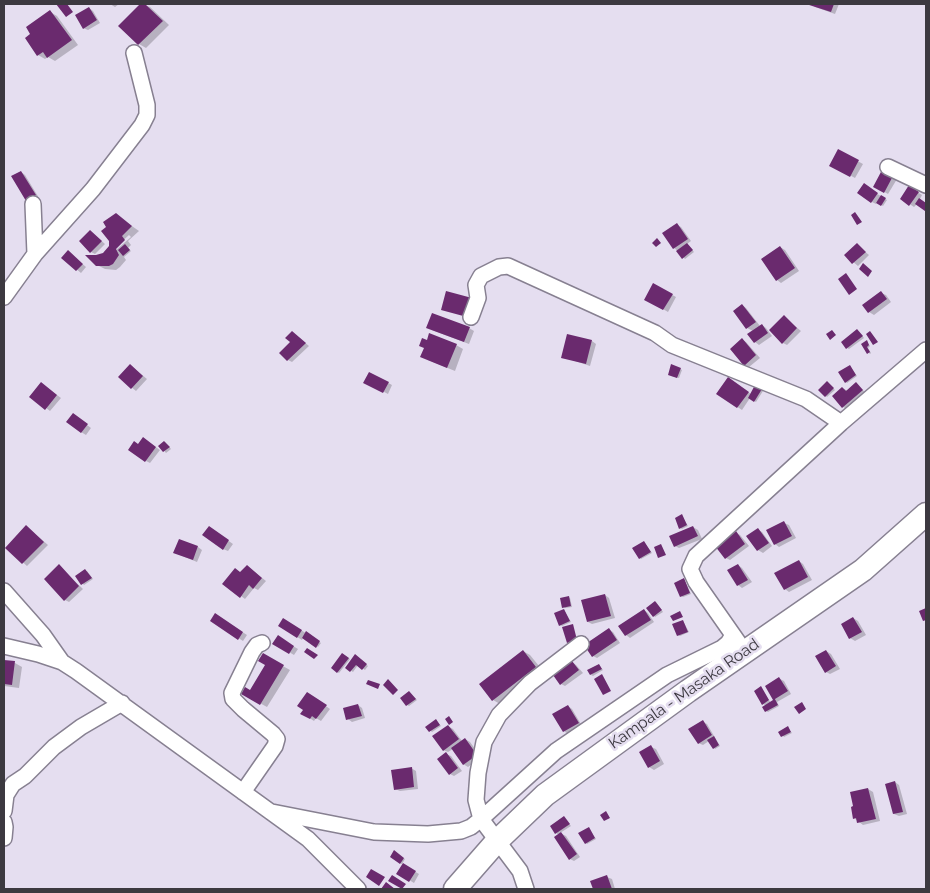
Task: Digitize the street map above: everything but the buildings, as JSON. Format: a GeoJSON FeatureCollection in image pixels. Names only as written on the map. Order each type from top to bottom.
{"type":"FeatureCollection","features":[{"type":"Feature","properties":{"kind":"main road","name":"Kampala - Masaka Road"},"geometry":{"type":"LineString","coordinates":[[455,889],[497,841],[545,795],[739,644],[863,570],[926,514]]}},
{"type":"Feature","properties":{"kind":"street"},"geometry":{"type":"LineString","coordinates":[[4,297],[35,254],[93,189],[142,125],[147,115],[148,105],[134,53]]}},
{"type":"Feature","properties":{"kind":"street"},"geometry":{"type":"LineString","coordinates":[[888,167],[926,185]]}},
{"type":"Feature","properties":{"kind":"street"},"geometry":{"type":"LineString","coordinates":[[32,204],[35,254]]}},
{"type":"Feature","properties":{"kind":"street"},"geometry":{"type":"LineString","coordinates":[[471,317],[478,298],[476,286],[481,276],[499,267],[508,266],[655,333],[672,345],[806,399],[841,423]]}},
{"type":"Feature","properties":{"kind":"street"},"geometry":{"type":"LineString","coordinates":[[739,644],[696,582],[690,569],[696,556],[841,423],[926,350]]}},
{"type":"Feature","properties":{"kind":"street"},"geometry":{"type":"LineString","coordinates":[[4,591],[43,635],[62,662]]}},
{"type":"Feature","properties":{"kind":"street"},"geometry":{"type":"LineString","coordinates":[[243,792],[275,746],[277,739],[233,699],[232,693],[252,652],[257,645],[262,643]]}},
{"type":"Feature","properties":{"kind":"street"},"geometry":{"type":"LineString","coordinates":[[526,889],[520,871],[481,819],[476,800],[478,772],[484,742],[499,715],[530,683],[581,644]]}},
{"type":"Feature","properties":{"kind":"street"},"geometry":{"type":"LineString","coordinates":[[272,812],[374,832],[428,834],[461,831],[481,819],[556,751],[667,675],[728,644],[739,644]]}},
{"type":"Feature","properties":{"kind":"street"},"geometry":{"type":"LineString","coordinates":[[4,646],[62,662],[308,839],[358,889]]}},
{"type":"Feature","properties":{"kind":"street"},"geometry":{"type":"LineString","coordinates":[[4,810],[8,785],[24,776],[54,747],[81,727],[122,704]]}}]}
